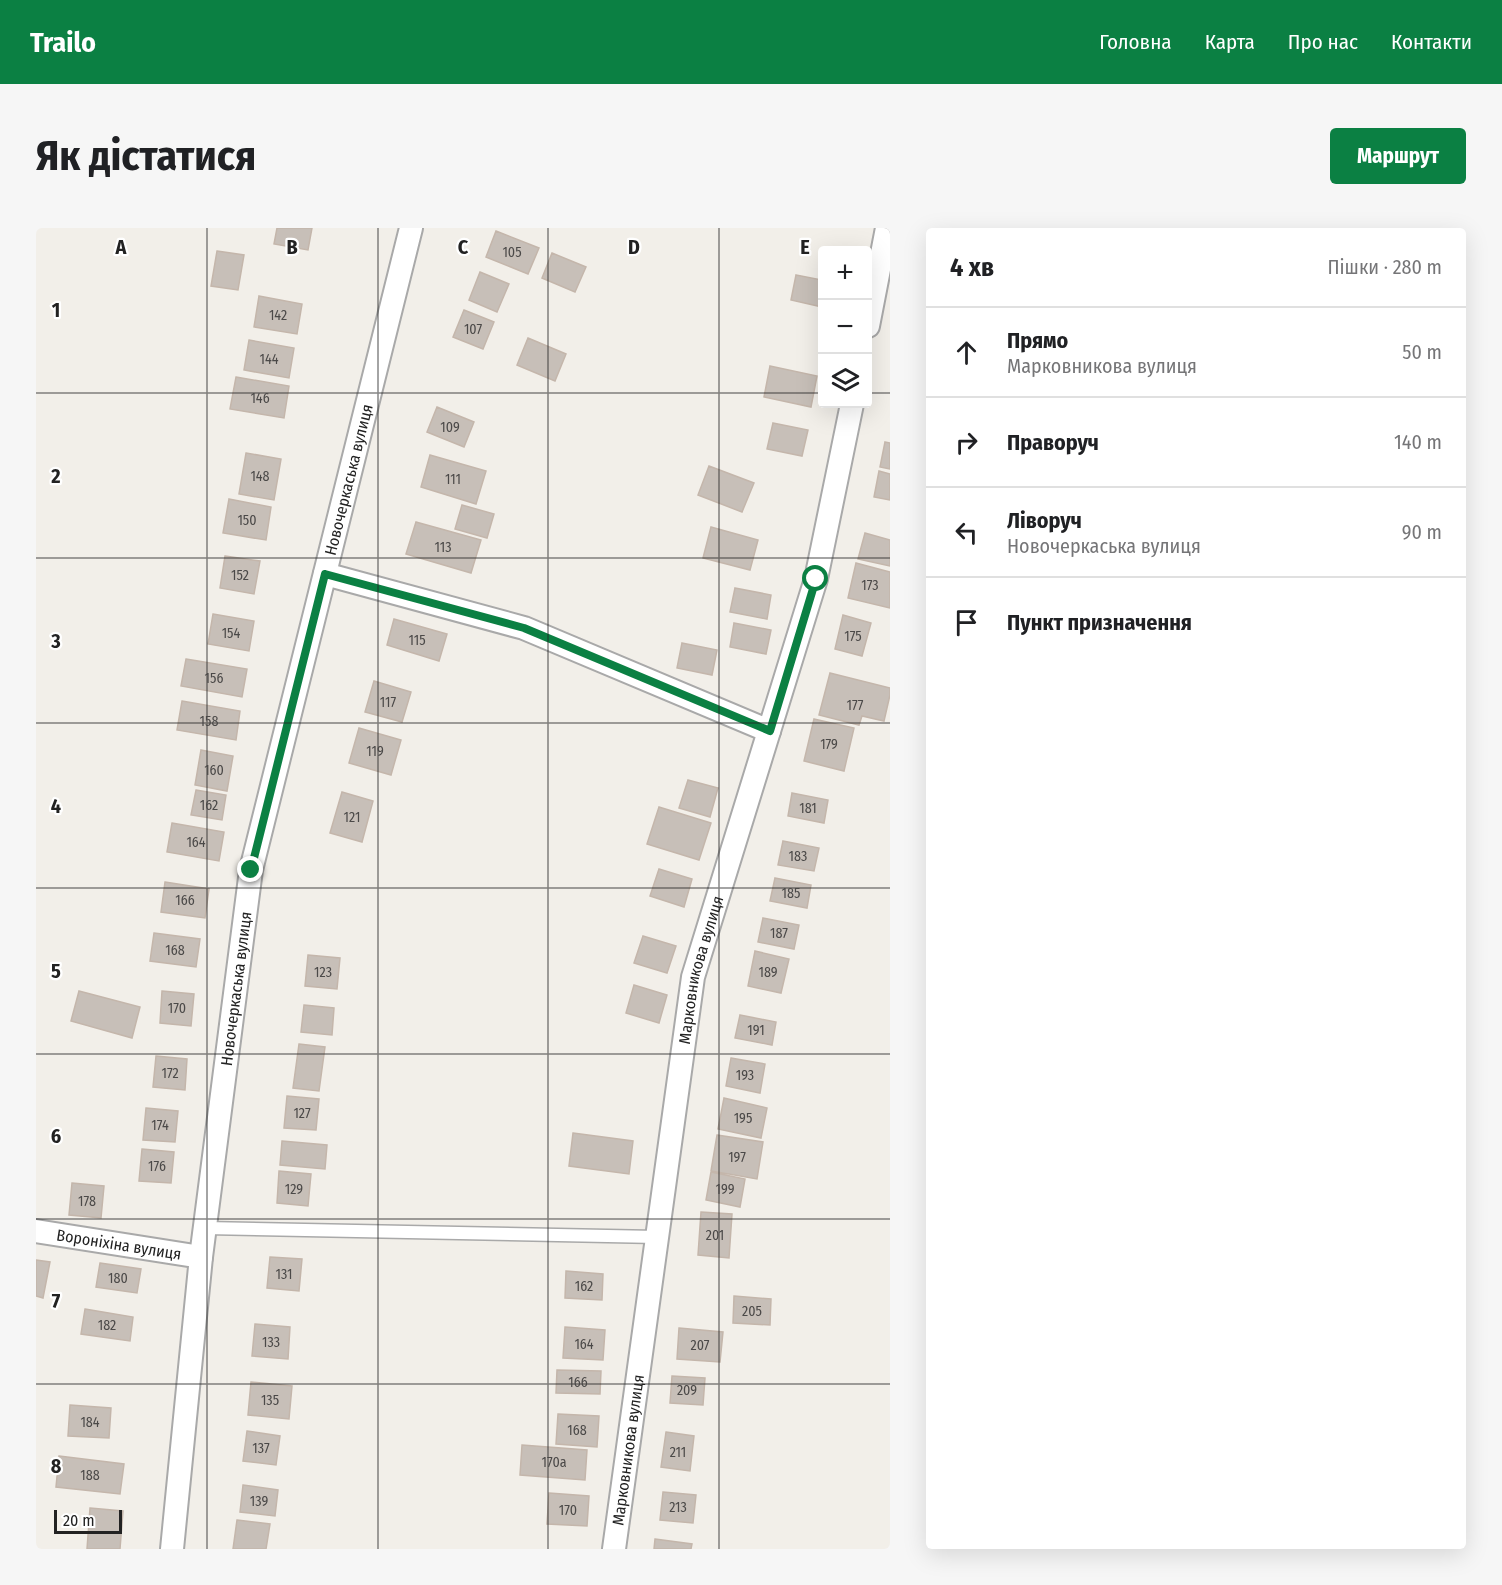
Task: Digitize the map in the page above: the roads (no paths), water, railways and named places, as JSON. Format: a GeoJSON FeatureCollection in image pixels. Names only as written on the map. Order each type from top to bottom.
{"type":"FeatureCollection","features":[{"type":"Feature","properties":{"kind":"street","name":"Новочеркаська вулиця"},"geometry":{"type":"LineString","coordinates":[[172,1549],[201,1257],[251,870],[411,228]]}},
{"type":"Feature","properties":{"kind":"street"},"geometry":{"type":"LineString","coordinates":[[872,302],[887,228]]}},
{"type":"Feature","properties":{"kind":"street","name":"Марковникова вулиця"},"geometry":{"type":"LineString","coordinates":[[614,1549],[693,977],[816,579],[851,408]]}},
{"type":"Feature","properties":{"kind":"street"},"geometry":{"type":"LineString","coordinates":[[325,574],[524,628],[770,731]]}},
{"type":"Feature","properties":{"kind":"street","name":"Вороніхіна вулиця"},"geometry":{"type":"LineString","coordinates":[[36,1231],[201,1257]]}},
{"type":"Feature","properties":{"kind":"lane"},"geometry":{"type":"LineString","coordinates":[[205,1228],[657,1237]]}}]}
